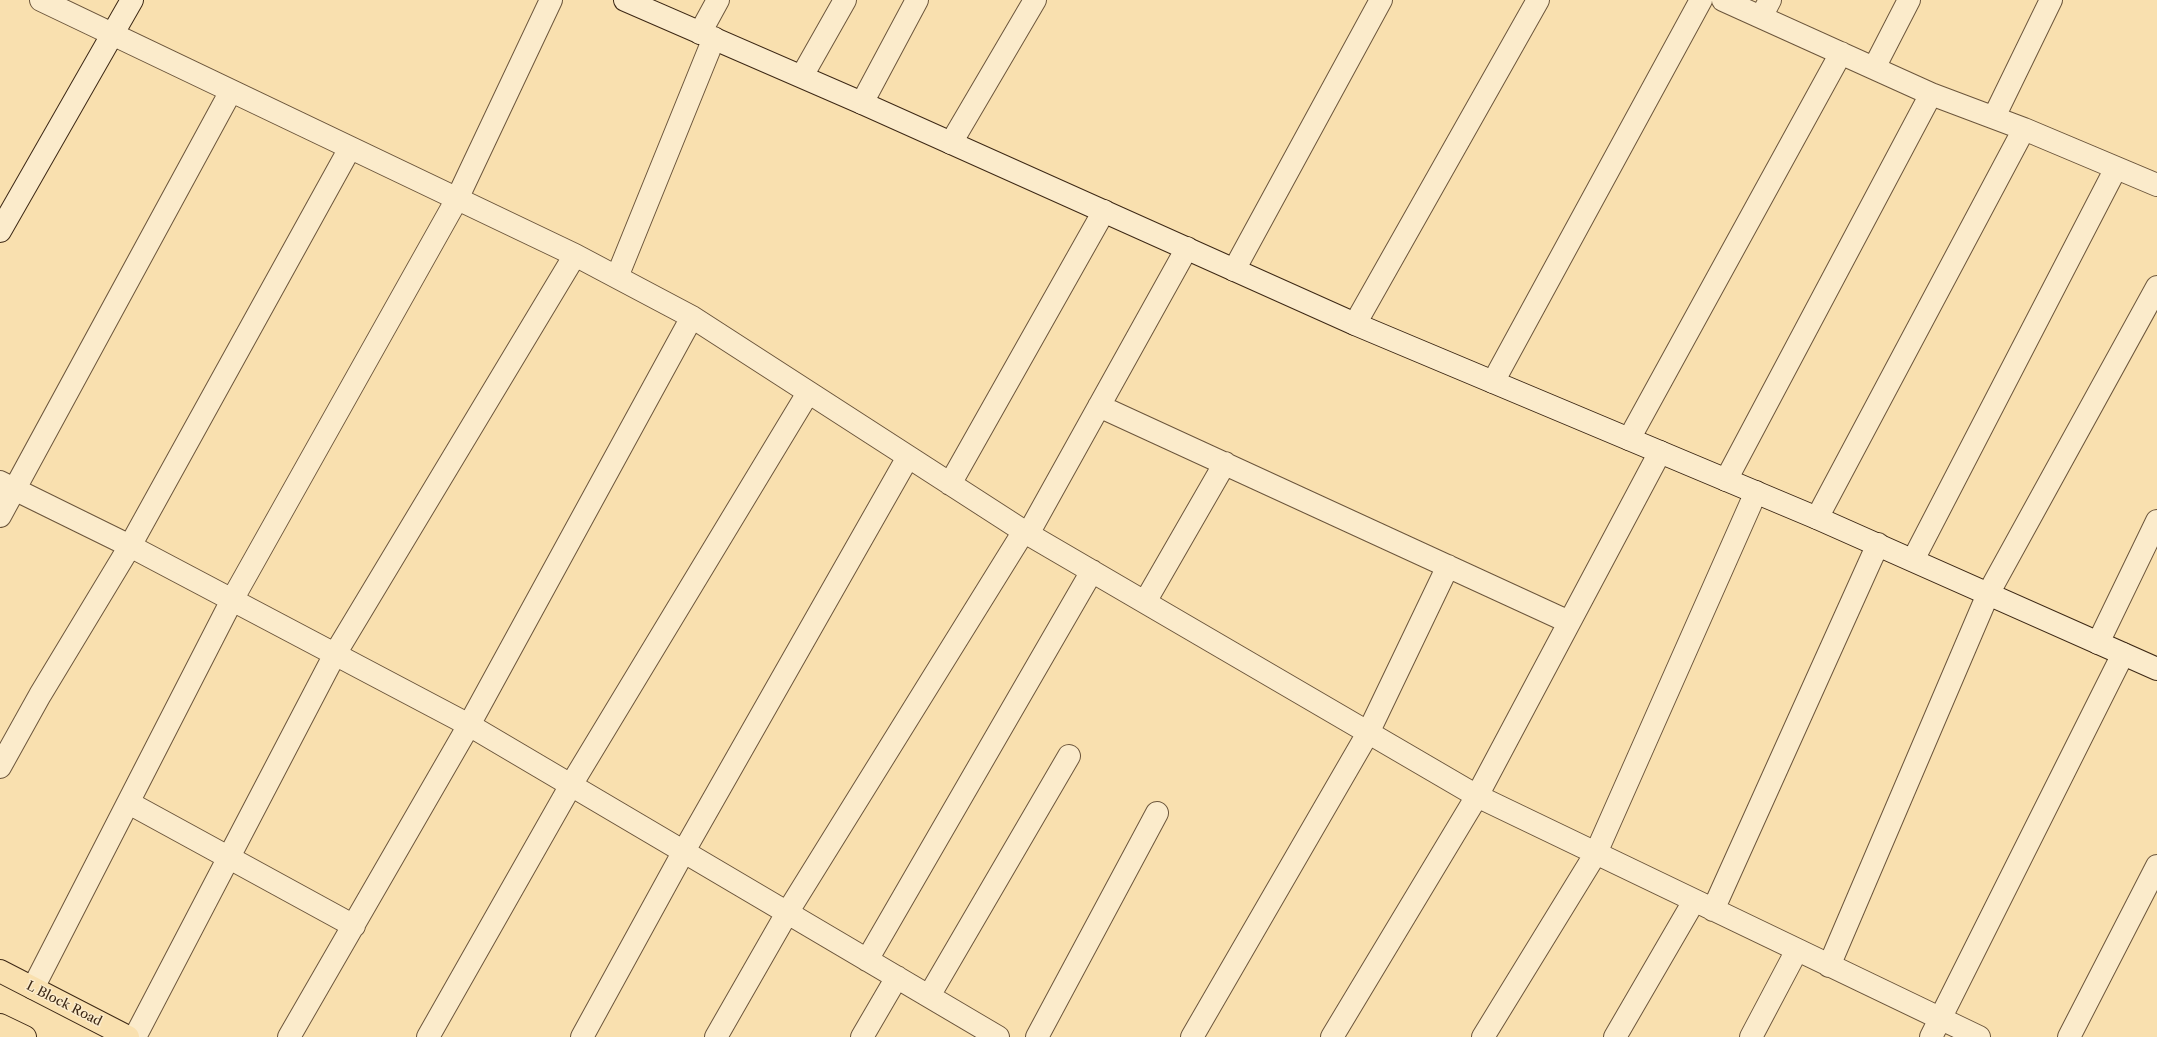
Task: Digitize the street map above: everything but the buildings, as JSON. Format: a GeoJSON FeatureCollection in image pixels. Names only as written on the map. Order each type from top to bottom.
{"type":"FeatureCollection","features":[{"type":"Feature","properties":{"kind":"main road","name":"L Block Road"},"geometry":{"type":"LineString","coordinates":[[0,971],[128,1037]]}},
{"type":"Feature","properties":{"kind":"main road"},"geometry":{"type":"LineString","coordinates":[[0,1025],[25,1037]]}},
{"type":"Feature","properties":{"kind":"street"},"geometry":{"type":"LineString","coordinates":[[41,0],[575,255],[692,317],[1026,532],[1477,796],[1829,966],[1936,1028],[1979,1037]]}},
{"type":"Feature","properties":{"kind":"street"},"geometry":{"type":"LineString","coordinates":[[0,231],[114,34],[132,0]]}},
{"type":"Feature","properties":{"kind":"street"},"geometry":{"type":"LineString","coordinates":[[33,988],[232,600],[457,199],[551,0]]}},
{"type":"Feature","properties":{"kind":"street"},"geometry":{"type":"LineString","coordinates":[[625,0],[802,76],[1355,324],[1878,544],[2157,669]]}},
{"type":"Feature","properties":{"kind":"street"},"geometry":{"type":"LineString","coordinates":[[617,277],[707,35],[718,0]]}},
{"type":"Feature","properties":{"kind":"street"},"geometry":{"type":"LineString","coordinates":[[802,76],[845,0]]}},
{"type":"Feature","properties":{"kind":"street"},"geometry":{"type":"LineString","coordinates":[[862,103],[917,0]]}},
{"type":"Feature","properties":{"kind":"street"},"geometry":{"type":"LineString","coordinates":[[951,143],[1035,0]]}},
{"type":"Feature","properties":{"kind":"street"},"geometry":{"type":"LineString","coordinates":[[1234,270],[1381,0]]}},
{"type":"Feature","properties":{"kind":"street"},"geometry":{"type":"LineString","coordinates":[[1355,324],[1538,0]]}},
{"type":"Feature","properties":{"kind":"street"},"geometry":{"type":"LineString","coordinates":[[1493,382],[1701,0]]}},
{"type":"Feature","properties":{"kind":"street"},"geometry":{"type":"LineString","coordinates":[[1723,0],[1766,8],[1841,53],[1931,94],[2024,129],[2157,185]]}},
{"type":"Feature","properties":{"kind":"street"},"geometry":{"type":"LineString","coordinates":[[1874,68],[1909,0]]}},
{"type":"Feature","properties":{"kind":"street"},"geometry":{"type":"LineString","coordinates":[[1994,117],[2051,0]]}},
{"type":"Feature","properties":{"kind":"street"},"geometry":{"type":"LineString","coordinates":[[1629,439],[1841,53]]}},
{"type":"Feature","properties":{"kind":"street"},"geometry":{"type":"LineString","coordinates":[[0,516],[7,486],[231,91]]}},
{"type":"Feature","properties":{"kind":"street"},"geometry":{"type":"LineString","coordinates":[[1726,480],[1931,94]]}},
{"type":"Feature","properties":{"kind":"street"},"geometry":{"type":"LineString","coordinates":[[1816,518],[2024,129]]}},
{"type":"Feature","properties":{"kind":"street"},"geometry":{"type":"LineString","coordinates":[[0,767],[40,695],[130,546],[350,148]]}},
{"type":"Feature","properties":{"kind":"street"},"geometry":{"type":"LineString","coordinates":[[1913,560],[2116,168]]}},
{"type":"Feature","properties":{"kind":"street"},"geometry":{"type":"LineString","coordinates":[[950,484],[1104,211]]}},
{"type":"Feature","properties":{"kind":"street"},"geometry":{"type":"LineString","coordinates":[[716,1037],[787,913],[1026,532],[1099,406],[1187,248]]}},
{"type":"Feature","properties":{"kind":"street"},"geometry":{"type":"LineString","coordinates":[[135,1037],[230,858],[335,654],[575,255]]}},
{"type":"Feature","properties":{"kind":"street"},"geometry":{"type":"LineString","coordinates":[[1829,966],[1988,594],[2157,287]]}},
{"type":"Feature","properties":{"kind":"street"},"geometry":{"type":"LineString","coordinates":[[289,1037],[469,725],[692,317]]}},
{"type":"Feature","properties":{"kind":"street"},"geometry":{"type":"LineString","coordinates":[[428,1037],[571,785],[808,392]]}},
{"type":"Feature","properties":{"kind":"street"},"geometry":{"type":"LineString","coordinates":[[1099,406],[1569,622]]}},
{"type":"Feature","properties":{"kind":"street"},"geometry":{"type":"LineString","coordinates":[[1332,1037],[1477,796],[1660,452]]}},
{"type":"Feature","properties":{"kind":"street"},"geometry":{"type":"LineString","coordinates":[[582,1037],[684,852],[908,457]]}},
{"type":"Feature","properties":{"kind":"street"},"geometry":{"type":"LineString","coordinates":[[1145,602],[1225,463]]}},
{"type":"Feature","properties":{"kind":"street"},"geometry":{"type":"LineString","coordinates":[[7,486],[130,546],[469,725],[998,1037]]}},
{"type":"Feature","properties":{"kind":"street"},"geometry":{"type":"LineString","coordinates":[[1483,1037],[1596,853],[1756,492]]}},
{"type":"Feature","properties":{"kind":"street"},"geometry":{"type":"LineString","coordinates":[[2098,643],[2157,521]]}},
{"type":"Feature","properties":{"kind":"street"},"geometry":{"type":"LineString","coordinates":[[1615,1037],[1704,905],[1878,544]]}},
{"type":"Feature","properties":{"kind":"street"},"geometry":{"type":"LineString","coordinates":[[1192,1037],[1368,733],[1448,566]]}},
{"type":"Feature","properties":{"kind":"street"},"geometry":{"type":"LineString","coordinates":[[867,960],[1092,570]]}},
{"type":"Feature","properties":{"kind":"street"},"geometry":{"type":"LineString","coordinates":[[1936,1028],[2123,654]]}},
{"type":"Feature","properties":{"kind":"street"},"geometry":{"type":"LineString","coordinates":[[929,996],[1069,756]]}},
{"type":"Feature","properties":{"kind":"street"},"geometry":{"type":"LineString","coordinates":[[129,803],[354,926]]}},
{"type":"Feature","properties":{"kind":"street"},"geometry":{"type":"LineString","coordinates":[[1037,1037],[1158,813]]}},
{"type":"Feature","properties":{"kind":"street"},"geometry":{"type":"LineString","coordinates":[[2069,1037],[2157,866]]}},
{"type":"Feature","properties":{"kind":"street"},"geometry":{"type":"LineString","coordinates":[[1751,1037],[1797,950]]}},
{"type":"Feature","properties":{"kind":"street"},"geometry":{"type":"LineString","coordinates":[[862,1037],[896,977]]}}]}
